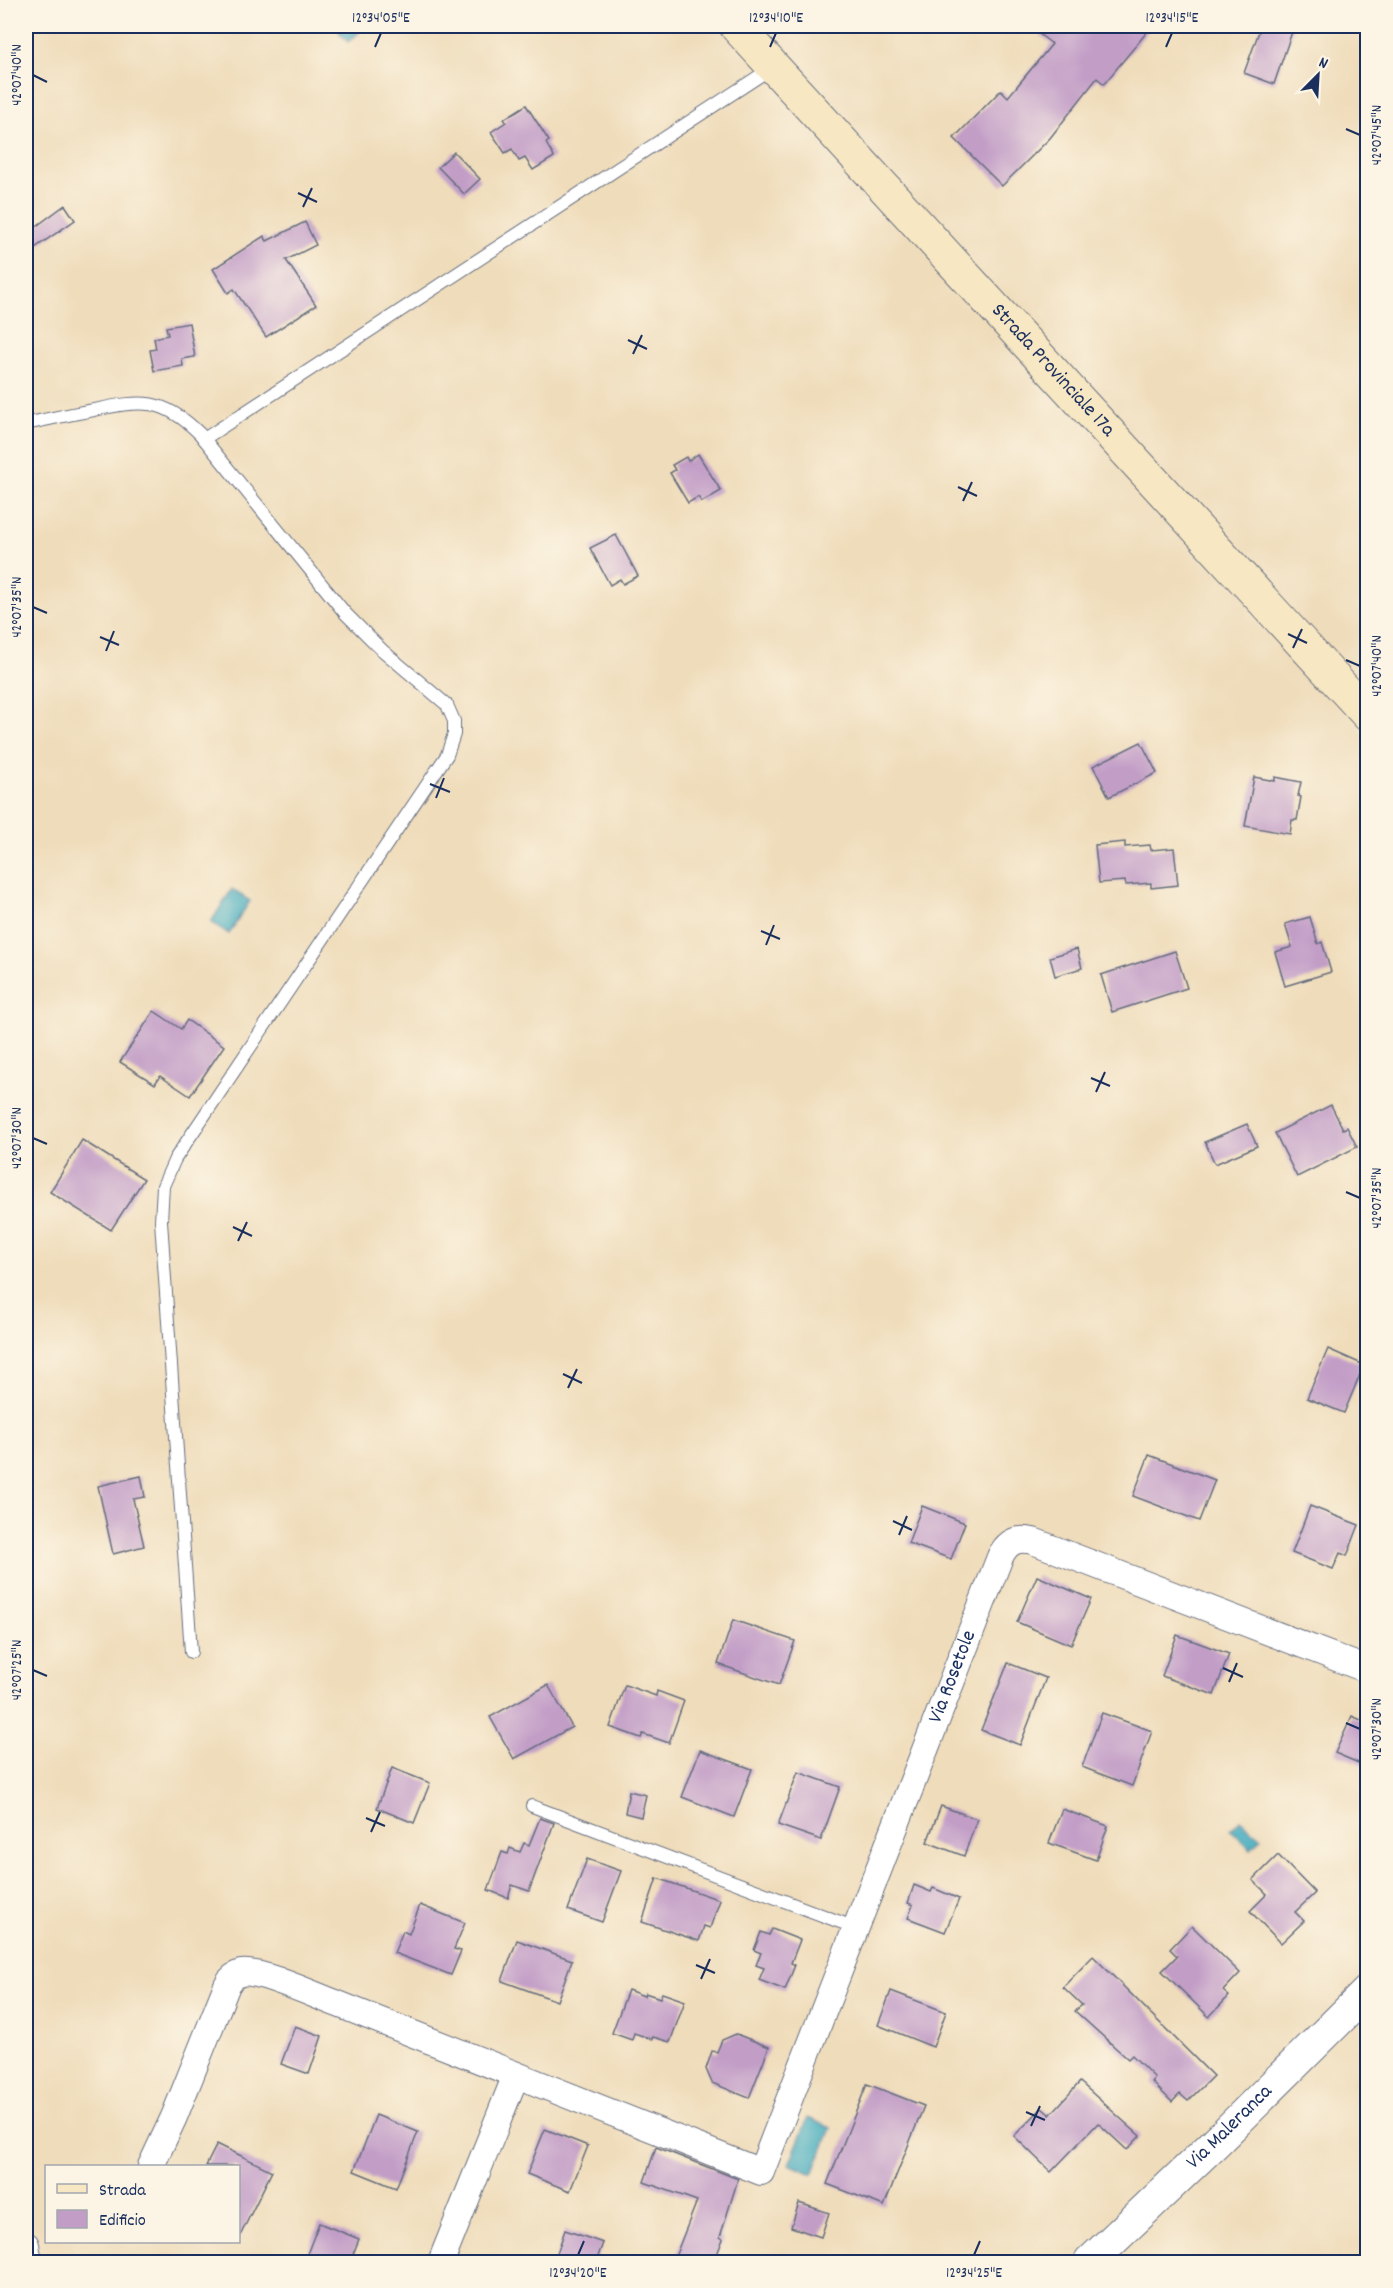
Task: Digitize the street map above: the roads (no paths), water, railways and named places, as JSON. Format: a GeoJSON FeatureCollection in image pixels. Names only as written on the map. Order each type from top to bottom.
{"type":"FeatureCollection","features":[{"type":"Feature","properties":{"kind":"main road","name":"Strada Provinciale 17a"},"geometry":{"type":"LineString","coordinates":[[736,26],[1368,715]]}},
{"type":"Feature","properties":{"kind":"street","name":"Via Rosetole"},"geometry":{"type":"LineString","coordinates":[[516,2075],[761,2172],[1000,1557],[1012,1541],[1024,1539],[1033,1541],[1368,1670]]}},
{"type":"Feature","properties":{"kind":"street"},"geometry":{"type":"LineString","coordinates":[[151,2165],[174,2117],[227,1985],[239,1974],[256,1975],[288,1985],[516,2075],[441,2262]]}},
{"type":"Feature","properties":{"kind":"street","name":"Via Maleranca"},"geometry":{"type":"LineString","coordinates":[[1090,2262],[1368,1991]]}},
{"type":"Feature","properties":{"kind":"street"},"geometry":{"type":"LineString","coordinates":[[26,2245],[29,2262]]}},
{"type":"Feature","properties":{"kind":"lane"},"geometry":{"type":"LineString","coordinates":[[204,439],[774,67]]}},
{"type":"Feature","properties":{"kind":"lane"},"geometry":{"type":"LineString","coordinates":[[26,424],[131,402],[157,405],[178,415],[204,439],[345,613],[382,650],[447,705],[454,721],[454,734],[447,755],[175,1159],[164,1186],[161,1221],[191,1652]]}},
{"type":"Feature","properties":{"kind":"lane"},"geometry":{"type":"LineString","coordinates":[[532,1806],[856,1928]]}},
{"type":"Feature","properties":{"kind":"water"},"geometry":{"type":"Polygon","coordinates":[[[346,26],[366,26],[348,42],[339,32],[346,26]]]}},
{"type":"Feature","properties":{"kind":"water"},"geometry":{"type":"Polygon","coordinates":[[[232,889],[250,901],[229,934],[211,922],[232,889]]]}},
{"type":"Feature","properties":{"kind":"water"},"geometry":{"type":"Polygon","coordinates":[[[1240,1820],[1261,1838],[1251,1849],[1231,1830],[1240,1820]]]}},
{"type":"Feature","properties":{"kind":"water"},"geometry":{"type":"Polygon","coordinates":[[[808,2118],[831,2128],[813,2174],[789,2164],[808,2118]]]}}]}
